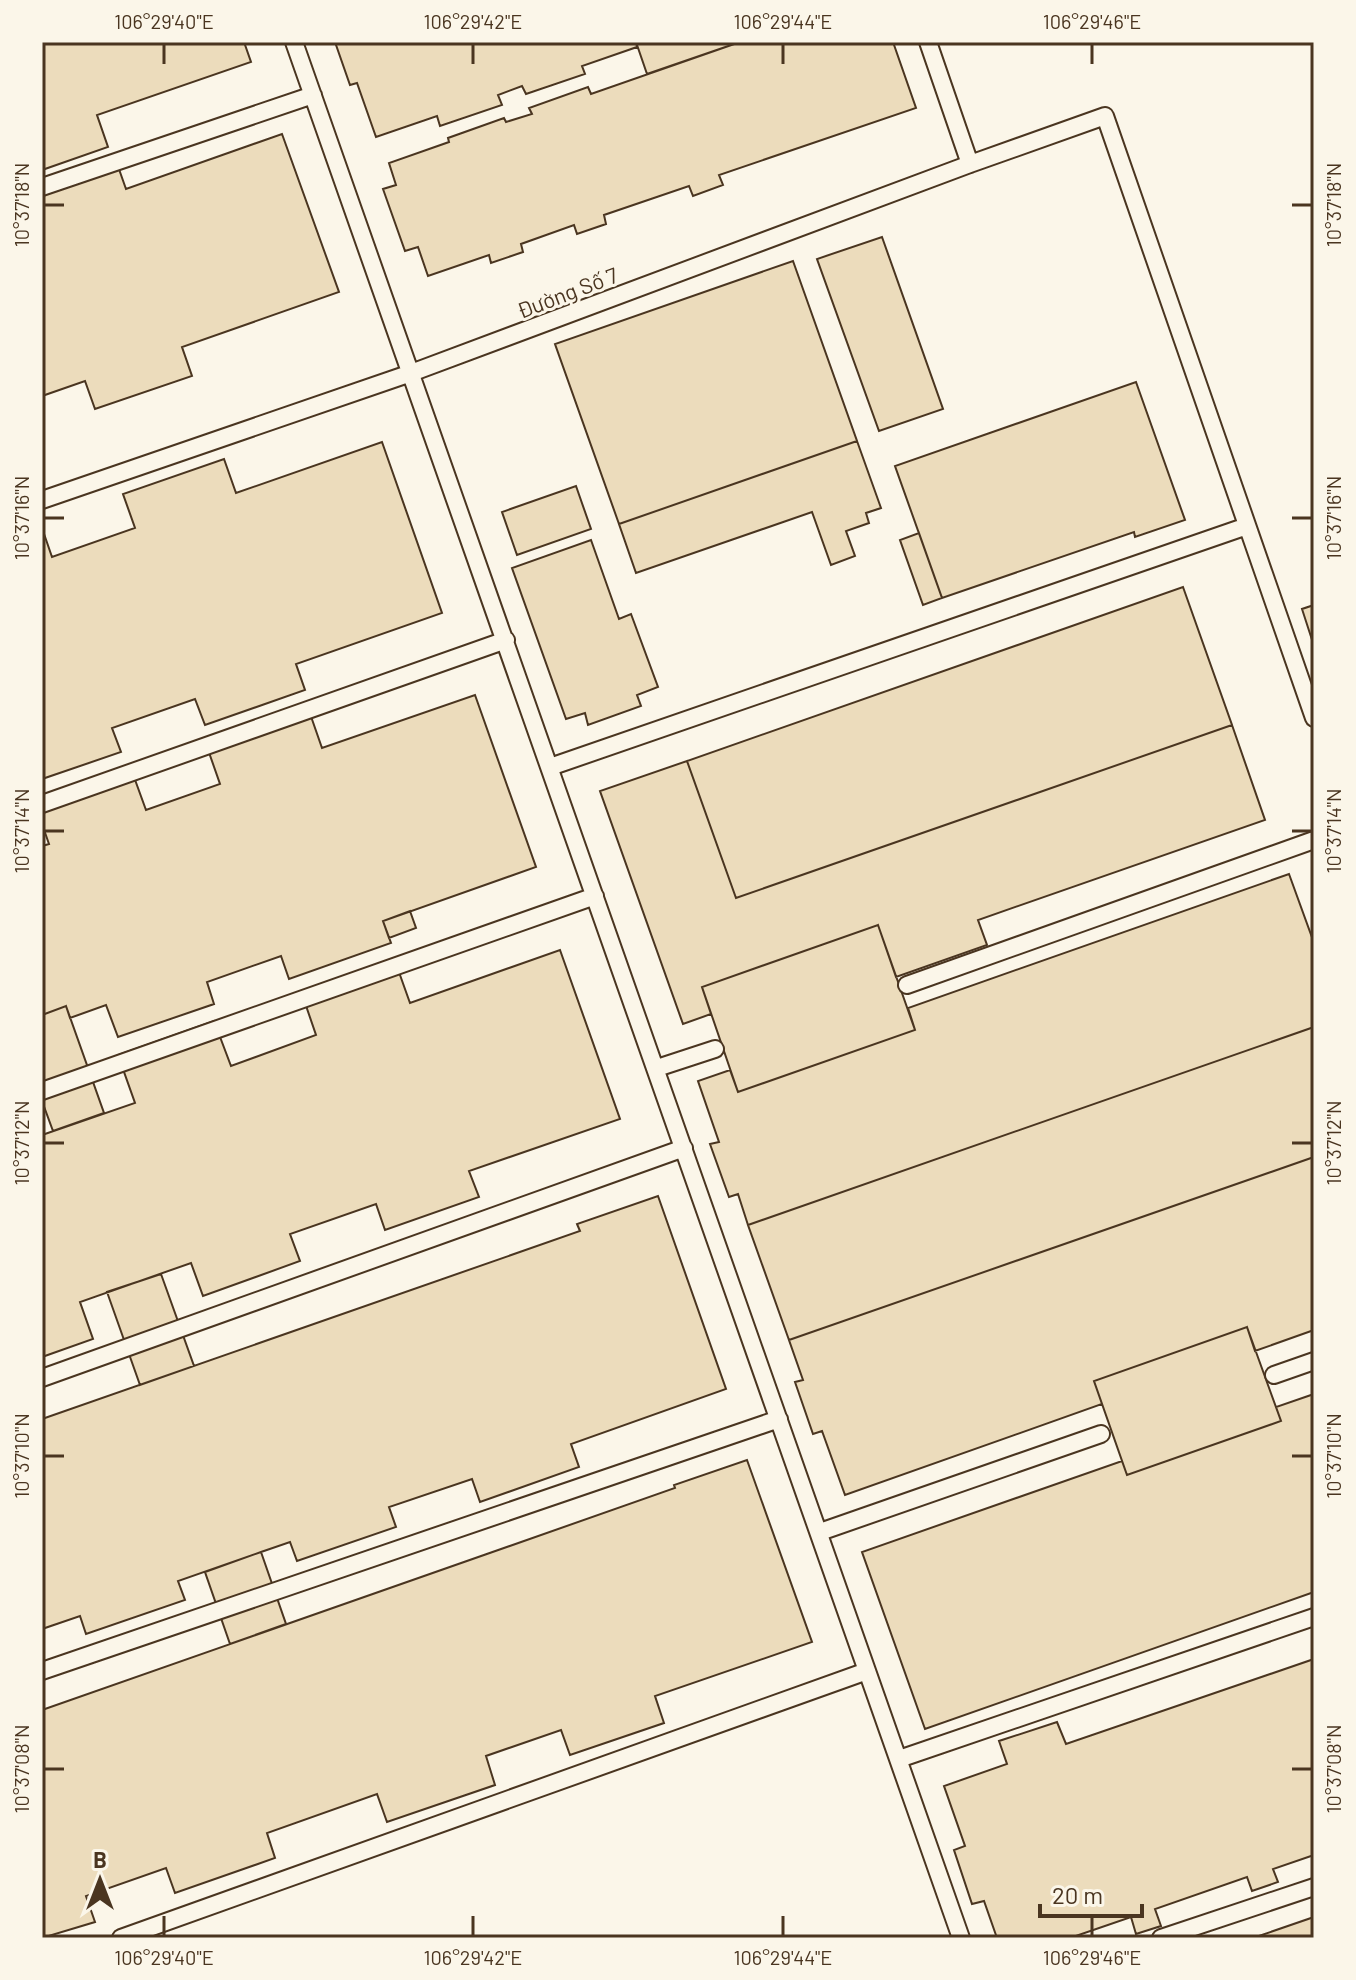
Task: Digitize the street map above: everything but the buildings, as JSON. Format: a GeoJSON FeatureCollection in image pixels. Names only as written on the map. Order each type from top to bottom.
{"type":"FeatureCollection","features":[{"type":"Feature","properties":{"kind":"lane"},"geometry":{"type":"LineString","coordinates":[[294,42],[961,1938]]}},
{"type":"Feature","properties":{"kind":"lane"},"geometry":{"type":"LineString","coordinates":[[928,42],[970,164]]}},
{"type":"Feature","properties":{"kind":"lane"},"geometry":{"type":"LineString","coordinates":[[42,187],[313,95]]}},
{"type":"Feature","properties":{"kind":"lane","name":"Đường Số 7"},"geometry":{"type":"LineString","coordinates":[[42,500],[411,373],[1105,116],[1247,526]]}},
{"type":"Feature","properties":{"kind":"lane"},"geometry":{"type":"LineString","coordinates":[[550,767],[1247,526],[1314,718]]}},
{"type":"Feature","properties":{"kind":"lane"},"geometry":{"type":"LineString","coordinates":[[42,804],[506,640]]}},
{"type":"Feature","properties":{"kind":"lane"},"geometry":{"type":"LineString","coordinates":[[907,985],[1314,840]]}},
{"type":"Feature","properties":{"kind":"lane"},"geometry":{"type":"LineString","coordinates":[[42,1091],[595,896]]}},
{"type":"Feature","properties":{"kind":"lane"},"geometry":{"type":"LineString","coordinates":[[657,1068],[715,1049]]}},
{"type":"Feature","properties":{"kind":"lane"},"geometry":{"type":"LineString","coordinates":[[42,1378],[684,1148]]}},
{"type":"Feature","properties":{"kind":"lane"},"geometry":{"type":"LineString","coordinates":[[1274,1375],[1314,1361]]}},
{"type":"Feature","properties":{"kind":"lane"},"geometry":{"type":"LineString","coordinates":[[42,1671],[779,1419]]}},
{"type":"Feature","properties":{"kind":"lane"},"geometry":{"type":"LineString","coordinates":[[820,1532],[1101,1434]]}},
{"type":"Feature","properties":{"kind":"lane"},"geometry":{"type":"LineString","coordinates":[[899,1759],[1314,1617]]}},
{"type":"Feature","properties":{"kind":"lane"},"geometry":{"type":"LineString","coordinates":[[121,1938],[867,1671]]}},
{"type":"Feature","properties":{"kind":"lane"},"geometry":{"type":"LineString","coordinates":[[1161,1938],[1314,1887]]}}]}
